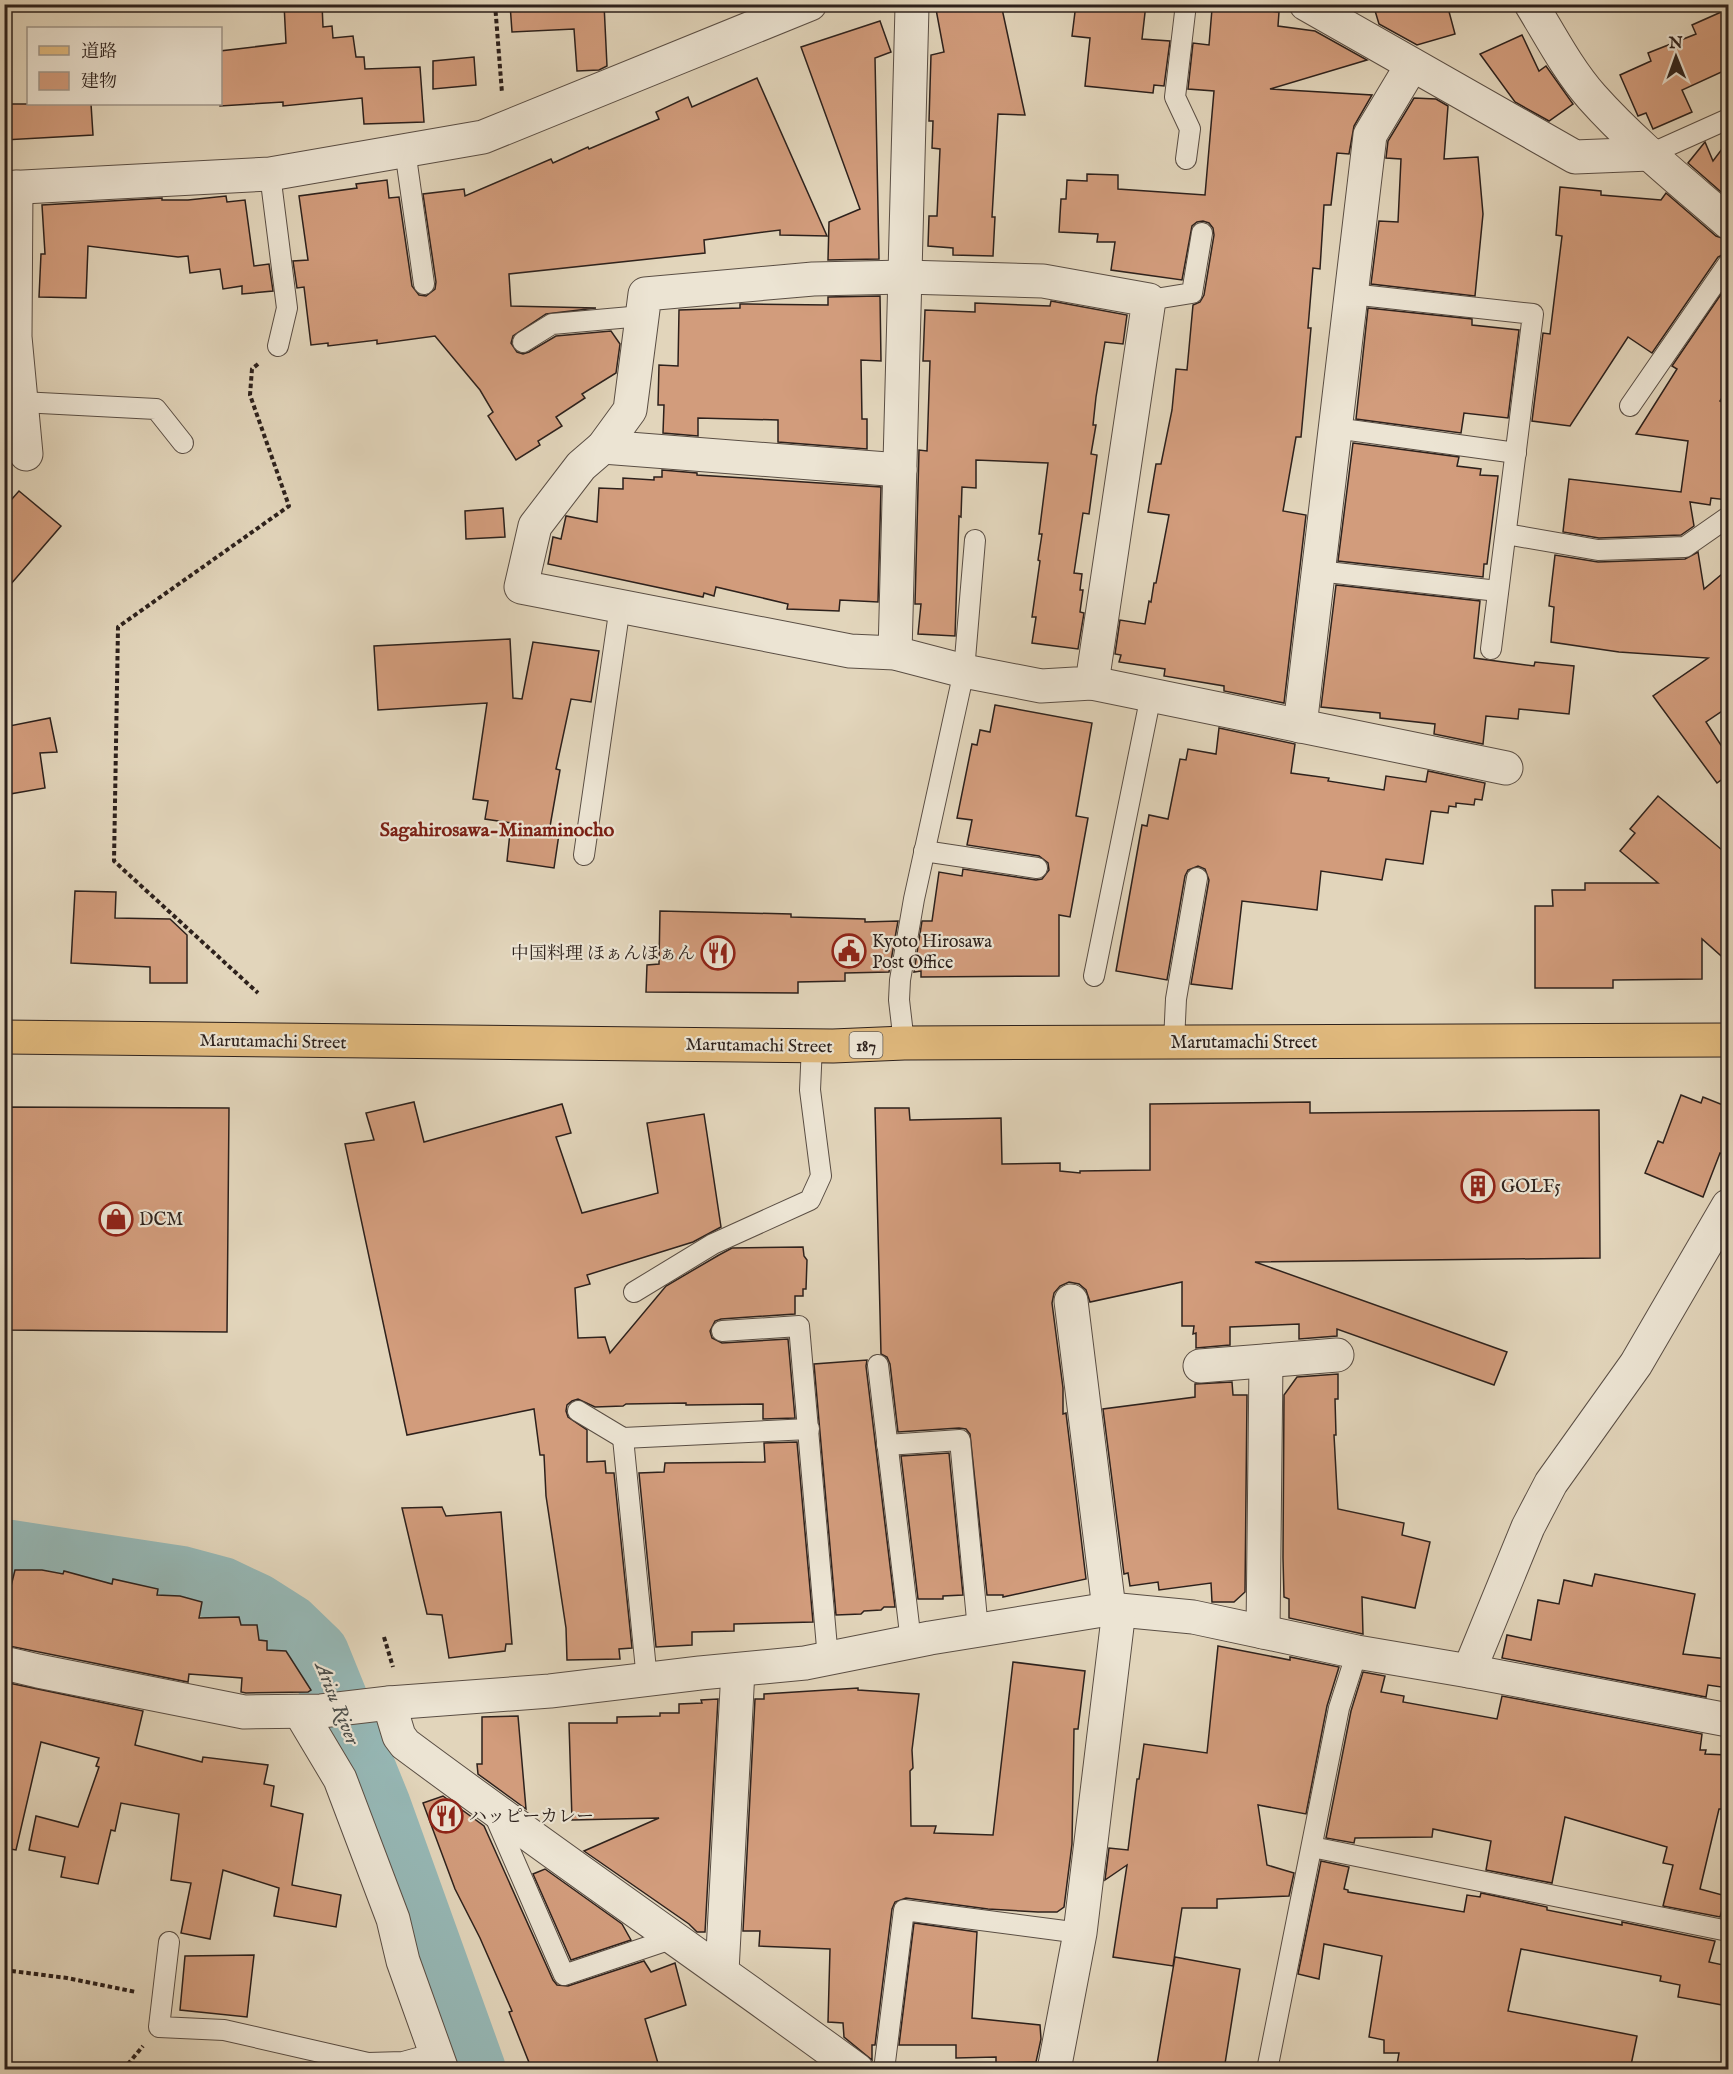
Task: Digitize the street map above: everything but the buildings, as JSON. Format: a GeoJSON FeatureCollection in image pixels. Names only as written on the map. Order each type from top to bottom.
{"type":"FeatureCollection","features":[{"type":"Feature","properties":{"kind":"main road","name":"Marutamachi Street"},"geometry":{"type":"LineString","coordinates":[[4,1037],[812,1045],[1728,1040]]}},
{"type":"Feature","properties":{"kind":"street"},"geometry":{"type":"LineString","coordinates":[[26,454],[21,402],[10,337],[10,188],[270,174],[483,136],[810,4]]}},
{"type":"Feature","properties":{"kind":"street"},"geometry":{"type":"LineString","coordinates":[[1306,4],[1575,157],[1650,154]]}},
{"type":"Feature","properties":{"kind":"street"},"geometry":{"type":"LineString","coordinates":[[1531,4],[1571,70],[1592,96],[1650,154],[1728,222]]}},
{"type":"Feature","properties":{"kind":"street"},"geometry":{"type":"LineString","coordinates":[[895,653],[912,6]]}},
{"type":"Feature","properties":{"kind":"street"},"geometry":{"type":"LineString","coordinates":[[1300,726],[1370,135],[1412,64]]}},
{"type":"Feature","properties":{"kind":"street"},"geometry":{"type":"LineString","coordinates":[[1092,683],[1149,300],[1043,281],[905,277],[813,279],[645,294],[630,410],[603,447],[581,466],[535,526],[521,586],[850,651],[895,653],[964,671],[1041,686],[1092,683],[1506,768]]}},
{"type":"Feature","properties":{"kind":"street"},"geometry":{"type":"LineString","coordinates":[[603,447],[900,470]]}},
{"type":"Feature","properties":{"kind":"street"},"geometry":{"type":"LineString","coordinates":[[1469,1671],[1528,1527],[1551,1483],[1636,1364],[1728,1206]]}},
{"type":"Feature","properties":{"kind":"street"},"geometry":{"type":"LineString","coordinates":[[1054,2070],[1080,1933],[1114,1610],[1071,1301]]}},
{"type":"Feature","properties":{"kind":"street"},"geometry":{"type":"LineString","coordinates":[[1200,1366],[1337,1355]]}},
{"type":"Feature","properties":{"kind":"street"},"geometry":{"type":"LineString","coordinates":[[1263,1632],[1266,1361]]}},
{"type":"Feature","properties":{"kind":"street"},"geometry":{"type":"LineString","coordinates":[[4,1663],[244,1712],[310,1712],[550,1691],[805,1664],[978,1630],[1114,1610],[1193,1617],[1357,1652],[1728,1720]]}},
{"type":"Feature","properties":{"kind":"street"},"geometry":{"type":"LineString","coordinates":[[722,1971],[738,1670]]}},
{"type":"Feature","properties":{"kind":"street"},"geometry":{"type":"LineString","coordinates":[[380,1705],[405,1744],[492,1809],[722,1971],[880,2069]]}},
{"type":"Feature","properties":{"kind":"street"},"geometry":{"type":"LineString","coordinates":[[310,1712],[340,1779],[393,1919],[403,1961],[439,2062]]}},
{"type":"Feature","properties":{"kind":"lane"},"geometry":{"type":"LineString","coordinates":[[1186,4],[1175,97],[1190,129],[1186,159]]}},
{"type":"Feature","properties":{"kind":"lane"},"geometry":{"type":"LineString","coordinates":[[1650,154],[1728,119]]}},
{"type":"Feature","properties":{"kind":"lane"},"geometry":{"type":"LineString","coordinates":[[405,150],[424,284]]}},
{"type":"Feature","properties":{"kind":"lane"},"geometry":{"type":"LineString","coordinates":[[270,174],[287,308],[278,346]]}},
{"type":"Feature","properties":{"kind":"lane"},"geometry":{"type":"LineString","coordinates":[[1149,300],[1192,293],[1202,233]]}},
{"type":"Feature","properties":{"kind":"lane"},"geometry":{"type":"LineString","coordinates":[[1630,406],[1728,264]]}},
{"type":"Feature","properties":{"kind":"lane"},"geometry":{"type":"LineString","coordinates":[[1352,294],[1533,314],[1491,649]]}},
{"type":"Feature","properties":{"kind":"lane"},"geometry":{"type":"LineString","coordinates":[[523,342],[552,324],[642,316]]}},
{"type":"Feature","properties":{"kind":"lane"},"geometry":{"type":"LineString","coordinates":[[21,402],[156,410],[183,443]]}},
{"type":"Feature","properties":{"kind":"lane"},"geometry":{"type":"LineString","coordinates":[[1335,428],[1516,453]]}},
{"type":"Feature","properties":{"kind":"lane"},"geometry":{"type":"LineString","coordinates":[[1506,534],[1598,550],[1684,547],[1728,517]]}},
{"type":"Feature","properties":{"kind":"lane"},"geometry":{"type":"LineString","coordinates":[[904,1043],[899,1000],[900,980],[914,898],[964,671],[975,540]]}},
{"type":"Feature","properties":{"kind":"lane"},"geometry":{"type":"LineString","coordinates":[[1318,572],[1498,591]]}},
{"type":"Feature","properties":{"kind":"lane"},"geometry":{"type":"LineString","coordinates":[[584,855],[620,606]]}},
{"type":"Feature","properties":{"kind":"lane"},"geometry":{"type":"LineString","coordinates":[[1094,976],[1151,695]]}},
{"type":"Feature","properties":{"kind":"lane"},"geometry":{"type":"LineString","coordinates":[[924,851],[1037,868]]}},
{"type":"Feature","properties":{"kind":"lane"},"geometry":{"type":"LineString","coordinates":[[1174,1042],[1176,999],[1197,878]]}},
{"type":"Feature","properties":{"kind":"lane"},"geometry":{"type":"LineString","coordinates":[[634,1292],[712,1244],[810,1200],[821,1176],[810,1090],[812,1045]]}},
{"type":"Feature","properties":{"kind":"lane"},"geometry":{"type":"LineString","coordinates":[[722,1331],[799,1326],[828,1659]]}},
{"type":"Feature","properties":{"kind":"lane"},"geometry":{"type":"LineString","coordinates":[[878,1365],[911,1642]]}},
{"type":"Feature","properties":{"kind":"lane"},"geometry":{"type":"LineString","coordinates":[[578,1411],[623,1438],[808,1430]]}},
{"type":"Feature","properties":{"kind":"lane"},"geometry":{"type":"LineString","coordinates":[[623,1438],[647,1680]]}},
{"type":"Feature","properties":{"kind":"lane"},"geometry":{"type":"LineString","coordinates":[[887,1445],[960,1440],[978,1630]]}},
{"type":"Feature","properties":{"kind":"lane"},"geometry":{"type":"LineString","coordinates":[[1267,2070],[1340,1708],[1357,1652]]}},
{"type":"Feature","properties":{"kind":"lane"},"geometry":{"type":"LineString","coordinates":[[492,1809],[564,1975],[674,1938]]}},
{"type":"Feature","properties":{"kind":"lane"},"geometry":{"type":"LineString","coordinates":[[1312,1847],[1728,1931]]}},
{"type":"Feature","properties":{"kind":"lane"},"geometry":{"type":"LineString","coordinates":[[880,2069],[904,1910],[1080,1933]]}},
{"type":"Feature","properties":{"kind":"lane"},"geometry":{"type":"LineString","coordinates":[[169,1942],[159,2027],[224,2030],[368,2063],[439,2062]]}},
{"type":"Feature","properties":{"kind":"path"},"geometry":{"type":"LineString","coordinates":[[495,4],[505,127]]}},
{"type":"Feature","properties":{"kind":"path"},"geometry":{"type":"LineString","coordinates":[[258,993],[114,861],[118,627],[289,506],[250,395],[252,369],[278,346]]}},
{"type":"Feature","properties":{"kind":"path"},"geometry":{"type":"LineString","coordinates":[[4,1970],[67,1978],[163,1997]]}},
{"type":"Feature","properties":{"kind":"waterway","name":"Arisu River"},"geometry":{"type":"LineString","coordinates":[[4,1551],[181,1578],[222,1589],[256,1605],[289,1626],[317,1653],[379,1806],[474,2070]]}},
{"type":"Feature","properties":{"kind":"place","name":"Kyoto Hirosawa Post Office"},"geometry":{"type":"Point","coordinates":[849,951]}},
{"type":"Feature","properties":{"kind":"place","name":"中国料理 ほぁんほぁん"},"geometry":{"type":"Point","coordinates":[718,953]}},
{"type":"Feature","properties":{"kind":"place","name":"GOLF5"},"geometry":{"type":"Point","coordinates":[1478,1186]}},
{"type":"Feature","properties":{"kind":"place","name":"DCM"},"geometry":{"type":"Point","coordinates":[116,1219]}},
{"type":"Feature","properties":{"kind":"place","name":"ハッピーカレー"},"geometry":{"type":"Point","coordinates":[446,1816]}},
{"type":"Feature","properties":{"kind":"district","name":"Sagahirosawa-Minaminocho"},"geometry":{"type":"Point","coordinates":[497,829]}}]}
